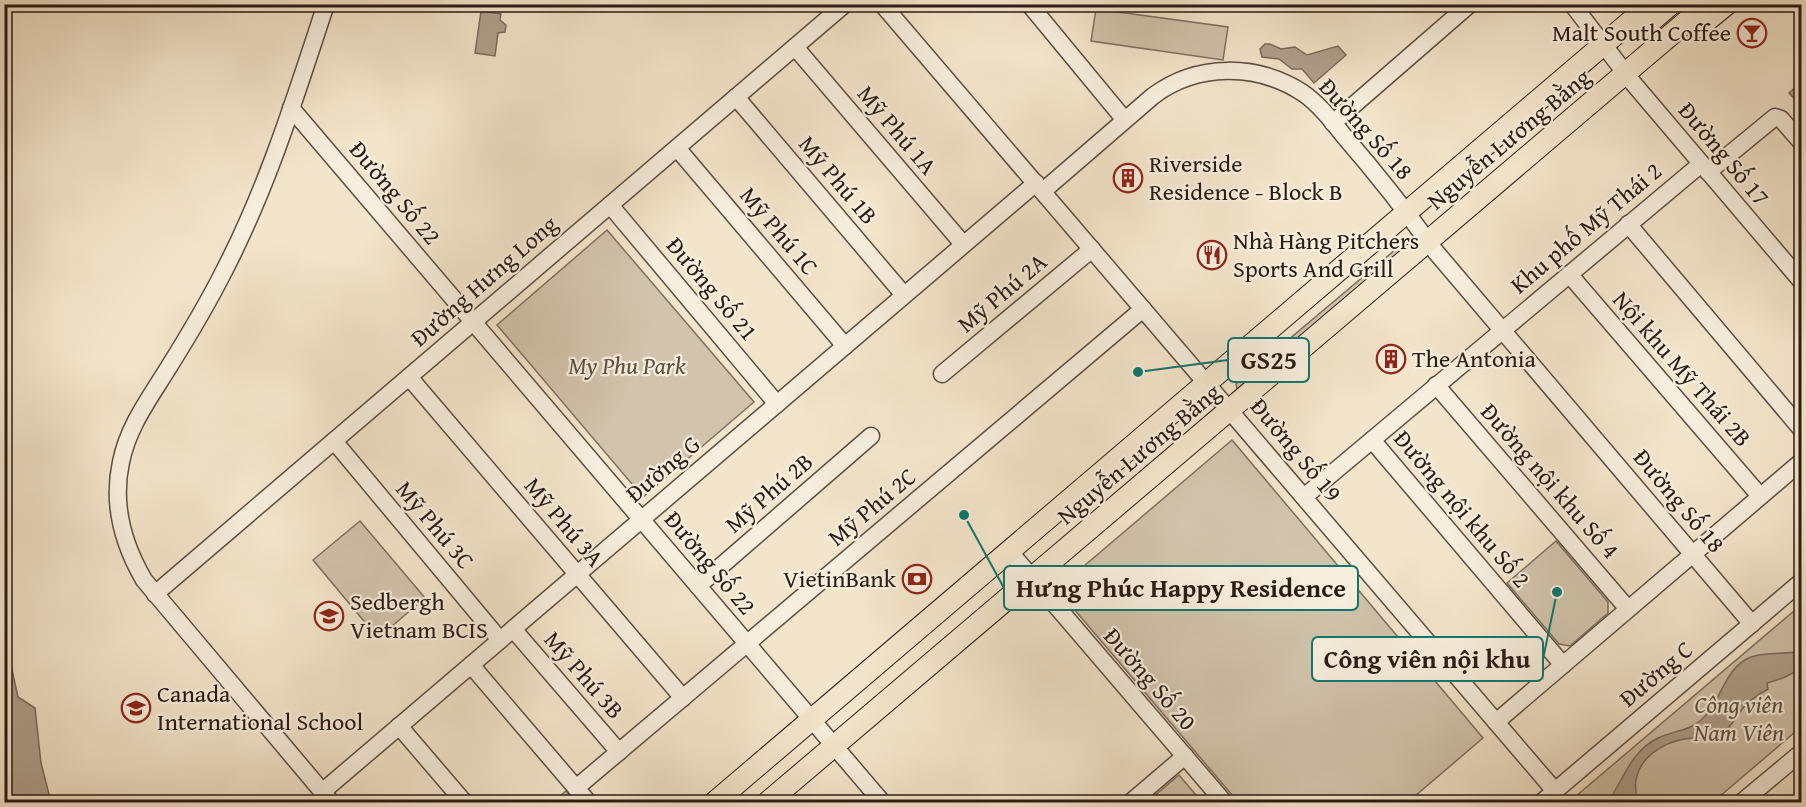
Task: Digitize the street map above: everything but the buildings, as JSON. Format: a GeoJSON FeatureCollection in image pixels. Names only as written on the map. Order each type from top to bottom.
{"type":"FeatureCollection","features":[{"type":"Feature","properties":{"kind":"main road","name":"Nguyễn Lương Bằng"},"geometry":{"type":"LineString","coordinates":[[1608,50],[1651,4]]}},
{"type":"Feature","properties":{"kind":"main road","name":"Nguyễn Lương Bằng"},"geometry":{"type":"LineString","coordinates":[[735,802],[816,725],[1013,556],[1608,50],[1671,4]]}},
{"type":"Feature","properties":{"kind":"main road","name":"Nguyễn Lương Bằng"},"geometry":{"type":"LineString","coordinates":[[768,802],[839,751],[1629,78],[1707,4]]}},
{"type":"Feature","properties":{"kind":"main road","name":"Nguyễn Lương Bằng"},"geometry":{"type":"LineString","coordinates":[[1629,78],[1727,4]]}},
{"type":"Feature","properties":{"kind":"main road","name":"Nguyễn Lương Bằng"},"geometry":{"type":"LineString","coordinates":[[715,802],[816,725]]}},
{"type":"Feature","properties":{"kind":"main road","name":"Nguyễn Lương Bằng"},"geometry":{"type":"LineString","coordinates":[[789,802],[839,751]]}},
{"type":"Feature","properties":{"kind":"street"},"geometry":{"type":"LineString","coordinates":[[326,4],[269,173],[236,249],[195,325],[142,408],[124,449],[118,486],[120,519],[133,560],[155,594],[327,797]]}},
{"type":"Feature","properties":{"kind":"street","name":"Đường Hưng Long"},"geometry":{"type":"LineString","coordinates":[[155,594],[845,4]]}},
{"type":"Feature","properties":{"kind":"street"},"geometry":{"type":"LineString","coordinates":[[1029,4],[1124,119]]}},
{"type":"Feature","properties":{"kind":"street"},"geometry":{"type":"LineString","coordinates":[[1333,123],[1470,4]]}},
{"type":"Feature","properties":{"kind":"street","name":"Đường Số 17"},"geometry":{"type":"LineString","coordinates":[[1572,4],[1629,78],[1802,282]]}},
{"type":"Feature","properties":{"kind":"street","name":"Đường Số 19"},"geometry":{"type":"LineString","coordinates":[[885,5],[1555,791]]}},
{"type":"Feature","properties":{"kind":"street","name":"Mỹ Phú 1A"},"geometry":{"type":"LineString","coordinates":[[795,47],[963,244]]}},
{"type":"Feature","properties":{"kind":"street","name":"Đường Số 18"},"geometry":{"type":"LineString","coordinates":[[1039,187],[1153,96],[1173,83],[1202,73],[1232,70],[1272,78],[1294,88],[1315,103],[1333,123],[1390,190],[1431,246],[1752,624]]}},
{"type":"Feature","properties":{"kind":"street","name":"Mỹ Phú 1B"},"geometry":{"type":"LineString","coordinates":[[736,97],[904,295]]}},
{"type":"Feature","properties":{"kind":"street","name":"Đường Số 22"},"geometry":{"type":"LineString","coordinates":[[291,108],[882,802]]}},
{"type":"Feature","properties":{"kind":"street","name":"Khu phố Mỹ Thái 2"},"geometry":{"type":"LineString","coordinates":[[1304,497],[1628,225],[1774,117],[1780,119],[1802,143]]}},
{"type":"Feature","properties":{"kind":"street","name":"Mỹ Phú 1C"},"geometry":{"type":"LineString","coordinates":[[677,148],[845,346]]}},
{"type":"Feature","properties":{"kind":"street","name":"Đường G"},"geometry":{"type":"LineString","coordinates":[[327,797],[399,726],[963,244],[1039,187]]}},
{"type":"Feature","properties":{"kind":"street","name":"Đường Số 21"},"geometry":{"type":"LineString","coordinates":[[610,205],[777,404]]}},
{"type":"Feature","properties":{"kind":"street"},"geometry":{"type":"LineString","coordinates":[[1628,225],[1802,430]]}},
{"type":"Feature","properties":{"kind":"street","name":"Mỹ Phú 2A"},"geometry":{"type":"LineString","coordinates":[[942,374],[1092,249]]}},
{"type":"Feature","properties":{"kind":"street","name":"Nội khu Mỹ Thái 2B"},"geometry":{"type":"LineString","coordinates":[[1569,274],[1760,496]]}},
{"type":"Feature","properties":{"kind":"street","name":"Mỹ Phú 2C"},"geometry":{"type":"LineString","coordinates":[[576,788],[1143,309]]}},
{"type":"Feature","properties":{"kind":"street","name":"Mỹ Phú 3A"},"geometry":{"type":"LineString","coordinates":[[409,377],[683,698]]}},
{"type":"Feature","properties":{"kind":"street","name":"Đường nội khu Số 4"},"geometry":{"type":"LineString","coordinates":[[1436,385],[1628,609]]}},
{"type":"Feature","properties":{"kind":"street","name":"Mỹ Phú 2B"},"geometry":{"type":"LineString","coordinates":[[698,585],[871,436]]}},
{"type":"Feature","properties":{"kind":"street","name":"Đường nội khu Số 2"},"geometry":{"type":"LineString","coordinates":[[1372,440],[1563,665]]}},
{"type":"Feature","properties":{"kind":"street","name":"Mỹ Phú 3C"},"geometry":{"type":"LineString","coordinates":[[334,441],[506,635]]}},
{"type":"Feature","properties":{"kind":"street"},"geometry":{"type":"LineString","coordinates":[[1496,722],[1802,461]]}},
{"type":"Feature","properties":{"kind":"street","name":"Đường Số 20"},"geometry":{"type":"LineString","coordinates":[[1013,556],[1224,802]]}},
{"type":"Feature","properties":{"kind":"street","name":"Đường C"},"geometry":{"type":"LineString","coordinates":[[1542,802],[1802,581]]}},
{"type":"Feature","properties":{"kind":"street","name":"Mỹ Phú 3B"},"geometry":{"type":"LineString","coordinates":[[506,635],[619,752]]}},
{"type":"Feature","properties":{"kind":"street"},"geometry":{"type":"LineString","coordinates":[[471,665],[588,802]]}},
{"type":"Feature","properties":{"kind":"street"},"geometry":{"type":"LineString","coordinates":[[399,726],[464,802]]}},
{"type":"Feature","properties":{"kind":"street"},"geometry":{"type":"LineString","coordinates":[[1742,802],[1802,752]]}},
{"type":"Feature","properties":{"kind":"street"},"geometry":{"type":"LineString","coordinates":[[1131,802],[1185,756]]}},
{"type":"Feature","properties":{"kind":"green space"},"geometry":{"type":"Polygon","coordinates":[[[1096,9],[1228,27],[1223,60],[1091,41],[1096,9]]]}},
{"type":"Feature","properties":{"kind":"green space","name":"My Phu Park"},"geometry":{"type":"Polygon","coordinates":[[[607,230],[754,402],[643,497],[497,325],[607,230]]]}},
{"type":"Feature","properties":{"kind":"green space"},"geometry":{"type":"Polygon","coordinates":[[[1402,244],[1405,247],[1237,389],[1236,384],[1402,244]]]}},
{"type":"Feature","properties":{"kind":"green space"},"geometry":{"type":"Polygon","coordinates":[[[1232,440],[1483,738],[1408,802],[1238,802],[1057,589],[1232,440]]]}},
{"type":"Feature","properties":{"kind":"green space"},"geometry":{"type":"Polygon","coordinates":[[[360,521],[425,598],[378,638],[313,560],[360,521]]]}},
{"type":"Feature","properties":{"kind":"green space"},"geometry":{"type":"Polygon","coordinates":[[[1556,541],[1608,602],[1608,613],[1570,646],[1559,644],[1507,583],[1556,541]]]}},
{"type":"Feature","properties":{"kind":"green space","name":"Công viên Nam Viên"},"geometry":{"type":"Polygon","coordinates":[[[1801,605],[1801,727],[1713,802],[1569,802],[1801,605]]]}},
{"type":"Feature","properties":{"kind":"green space"},"geometry":{"type":"Polygon","coordinates":[[[1179,775],[1202,802],[1147,802],[1179,775]]]}},
{"type":"Feature","properties":{"kind":"green space"},"geometry":{"type":"Polygon","coordinates":[[[566,791],[576,802],[553,802],[566,791]]]}},
{"type":"Feature","properties":{"kind":"shaded area"},"geometry":{"type":"Polygon","coordinates":[[[481,11],[501,14],[500,20],[506,25],[505,32],[498,33],[495,56],[475,53],[481,11]]]}},
{"type":"Feature","properties":{"kind":"shaded area"},"geometry":{"type":"Polygon","coordinates":[[[1265,44],[1281,49],[1295,47],[1307,55],[1338,46],[1346,55],[1314,83],[1302,69],[1292,69],[1279,59],[1262,57],[1260,49],[1265,44]]]}},
{"type":"Feature","properties":{"kind":"shaded area"},"geometry":{"type":"Polygon","coordinates":[[[1801,82],[1801,102],[1799,104],[1789,93],[1801,82]]]}},
{"type":"Feature","properties":{"kind":"shaded area"},"geometry":{"type":"Polygon","coordinates":[[[5,638],[18,697],[35,708],[41,763],[51,802],[5,802],[5,638]]]}},
{"type":"Feature","properties":{"kind":"shaded area"},"geometry":{"type":"Polygon","coordinates":[[[1801,651],[1801,669],[1767,683],[1768,689],[1746,705],[1722,734],[1713,738],[1677,741],[1667,744],[1651,755],[1639,770],[1635,786],[1636,802],[1608,802],[1634,758],[1658,738],[1691,727],[1700,721],[1713,705],[1728,677],[1742,662],[1757,655],[1801,651]]]}},
{"type":"Feature","properties":{"kind":"place","name":"Malt South Coffee"},"geometry":{"type":"Point","coordinates":[1752,33]}},
{"type":"Feature","properties":{"kind":"place","name":"Riverside Residence - Block B"},"geometry":{"type":"Point","coordinates":[1128,178]}},
{"type":"Feature","properties":{"kind":"place","name":"Nhà Hàng Pitchers Sports And Grill"},"geometry":{"type":"Point","coordinates":[1212,255]}},
{"type":"Feature","properties":{"kind":"place","name":"The Antonia"},"geometry":{"type":"Point","coordinates":[1391,359]}},
{"type":"Feature","properties":{"kind":"place","name":"GS25"},"geometry":{"type":"Point","coordinates":[1138,372]}},
{"type":"Feature","properties":{"kind":"place","name":"Hưng Phúc Happy Residence"},"geometry":{"type":"Point","coordinates":[964,515]}},
{"type":"Feature","properties":{"kind":"place","name":"VietinBank"},"geometry":{"type":"Point","coordinates":[917,579]}},
{"type":"Feature","properties":{"kind":"place","name":"Công viên nội khu"},"geometry":{"type":"Point","coordinates":[1557,592]}},
{"type":"Feature","properties":{"kind":"place","name":"Sedbergh Vietnam BCIS"},"geometry":{"type":"Point","coordinates":[329,616]}},
{"type":"Feature","properties":{"kind":"place","name":"Canada International School"},"geometry":{"type":"Point","coordinates":[136,708]}}]}
